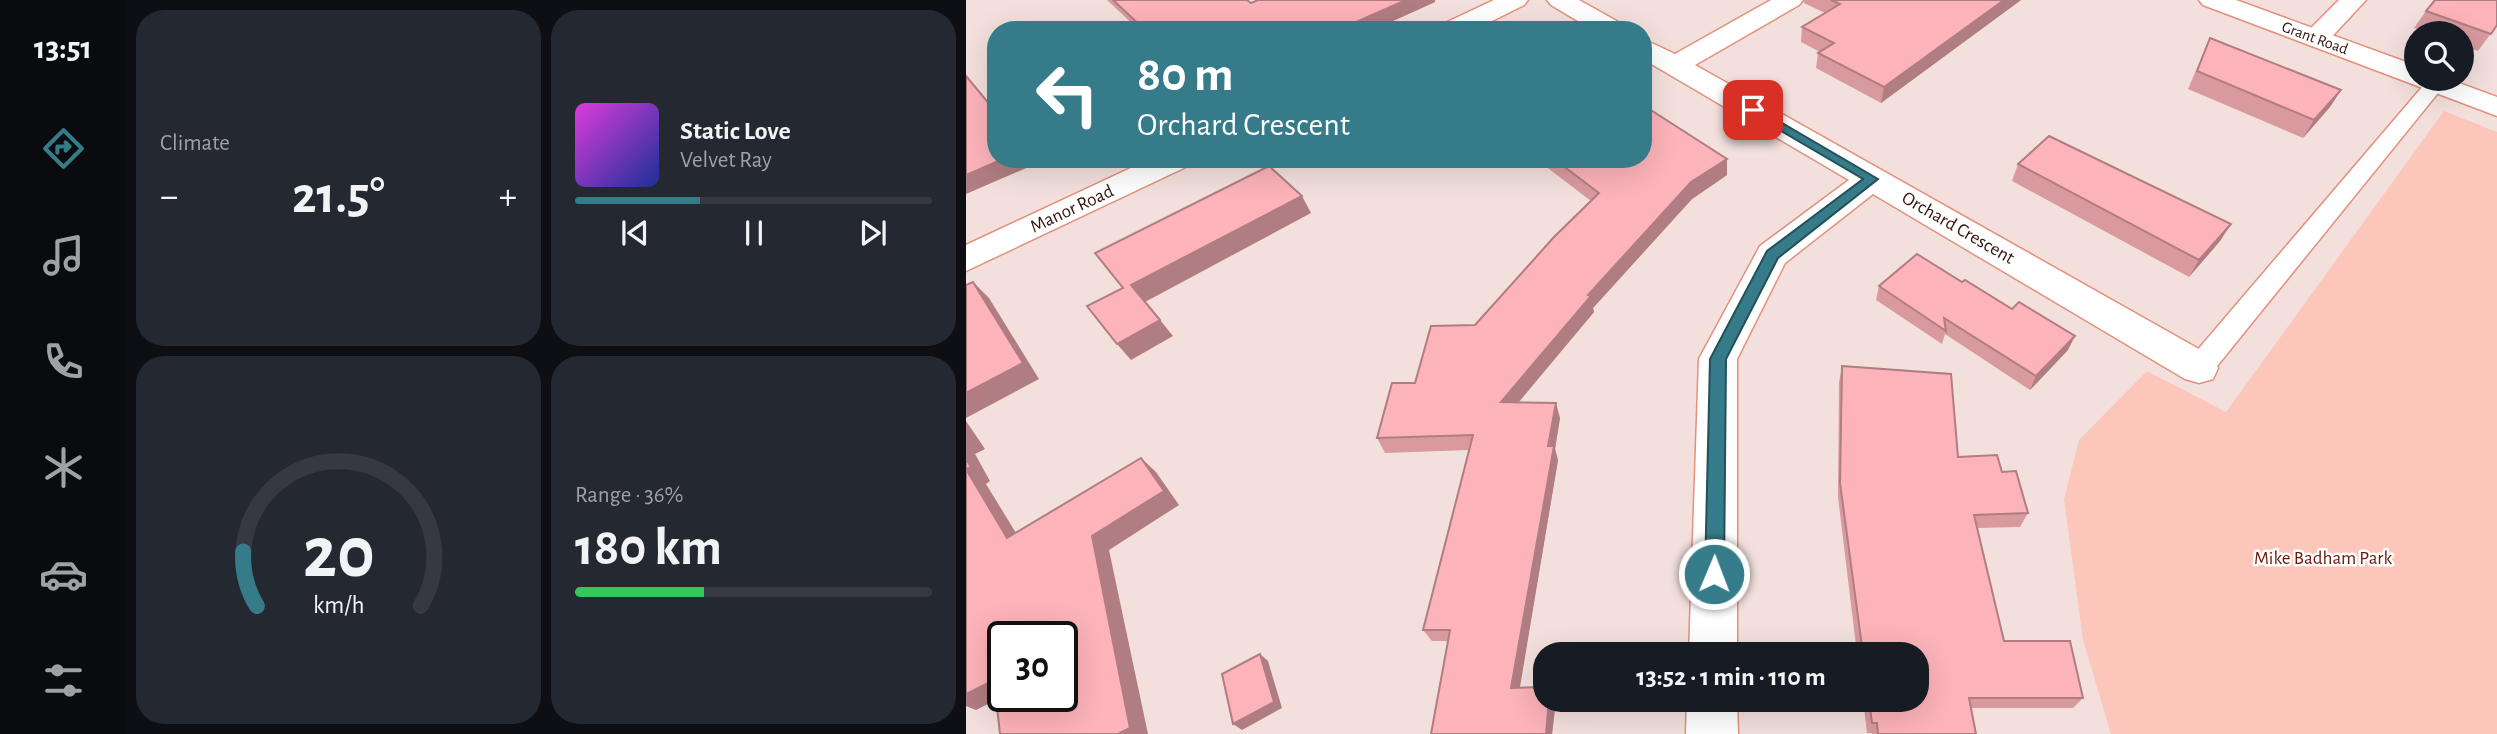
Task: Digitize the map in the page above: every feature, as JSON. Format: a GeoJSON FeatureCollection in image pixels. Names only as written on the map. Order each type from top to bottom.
{"type":"FeatureCollection","features":[{"type":"Feature","properties":{"kind":"street"},"geometry":{"type":"LineString","coordinates":[[1471,21],[1515,0]]}},
{"type":"Feature","properties":{"kind":"street"},"geometry":{"type":"LineString","coordinates":[[1560,0],[1597,21]]}},
{"type":"Feature","properties":{"kind":"street"},"geometry":{"type":"LineString","coordinates":[[1676,65],[1790,0]]}},
{"type":"Feature","properties":{"kind":"street","name":"Grant Road"},"geometry":{"type":"LineString","coordinates":[[2212,0],[2404,72]]}},
{"type":"Feature","properties":{"kind":"street"},"geometry":{"type":"LineString","coordinates":[[2316,38],[2353,0]]}},
{"type":"Feature","properties":{"kind":"street","name":"Orchard Crescent"},"geometry":{"type":"LineString","coordinates":[[1652,52],[2199,368]]}},
{"type":"Feature","properties":{"kind":"street","name":"Grant Road"},"geometry":{"type":"LineString","coordinates":[[2454,91],[2497,107]]}},
{"type":"Feature","properties":{"kind":"street","name":"Manor Road"},"geometry":{"type":"LineString","coordinates":[[966,259],[1158,168]]}},
{"type":"Feature","properties":{"kind":"street"},"geometry":{"type":"LineString","coordinates":[[1713,642],[1718,359],[1772,255],[1872,179]]}},
{"type":"Feature","properties":{"kind":"street"},"geometry":{"type":"LineString","coordinates":[[1712,712],[1712,734]]}},
{"type":"Feature","properties":{"kind":"lane"},"geometry":{"type":"LineString","coordinates":[[2199,368],[2416,91]]}},
{"type":"Feature","properties":{"kind":"green space","name":"Mike Badham Park"},"geometry":{"type":"Polygon","coordinates":[[[2444,111],[2497,132],[2497,734],[2111,734],[2083,640],[2064,499],[2079,440],[2147,371],[2226,412],[2444,111]]]}},
{"type":"Feature","properties":{"kind":"building"},"geometry":{"type":"Polygon","coordinates":[[[1113,0],[1247,0],[1251,3],[1258,0],[1406,0],[1358,21],[1135,21],[1113,0]]]}},
{"type":"Feature","properties":{"kind":"building"},"geometry":{"type":"Polygon","coordinates":[[[1831,0],[2004,0],[1884,87],[1818,53],[1834,43],[1802,27],[1840,4],[1831,0]]]}},
{"type":"Feature","properties":{"kind":"building"},"geometry":{"type":"Polygon","coordinates":[[[2435,0],[2497,0],[2497,25],[2491,34],[2474,28],[2474,21],[2454,21],[2426,11],[2435,0]]]}},
{"type":"Feature","properties":{"kind":"building"},"geometry":{"type":"Polygon","coordinates":[[[2210,38],[2341,90],[2314,120],[2197,71],[2210,38]]]}},
{"type":"Feature","properties":{"kind":"building"},"geometry":{"type":"Polygon","coordinates":[[[966,76],[987,101],[987,166],[966,175],[966,76]]]}},
{"type":"Feature","properties":{"kind":"building"},"geometry":{"type":"Polygon","coordinates":[[[1652,111],[1727,159],[1691,182],[1588,295],[1591,296],[1501,402],[1556,403],[1548,446],[1554,446],[1511,688],[1533,687],[1533,712],[1548,712],[1546,734],[1431,734],[1450,630],[1423,630],[1473,435],[1377,438],[1392,383],[1415,383],[1431,326],[1475,325],[1554,237],[1599,193],[1566,168],[1652,168],[1652,111]]]}},
{"type":"Feature","properties":{"kind":"building"},"geometry":{"type":"Polygon","coordinates":[[[2049,136],[2231,224],[2199,260],[2018,164],[2049,136]]]}},
{"type":"Feature","properties":{"kind":"building"},"geometry":{"type":"Polygon","coordinates":[[[1265,168],[1271,168],[1302,196],[1131,285],[1160,320],[1117,344],[1087,306],[1123,288],[1095,253],[1265,168]]]}},
{"type":"Feature","properties":{"kind":"building"},"geometry":{"type":"Polygon","coordinates":[[[1917,254],[2012,309],[2019,302],[2075,336],[2036,376],[1944,318],[1946,331],[1879,286],[1917,254]]]}},
{"type":"Feature","properties":{"kind":"building"},"geometry":{"type":"Polygon","coordinates":[[[973,282],[1023,363],[966,393],[966,285],[973,282]]]}},
{"type":"Feature","properties":{"kind":"building"},"geometry":{"type":"Polygon","coordinates":[[[1842,366],[1951,374],[1958,457],[1997,455],[2002,472],[2016,471],[2028,513],[1974,515],[2004,641],[2070,641],[2083,698],[1969,698],[1976,734],[1878,734],[1877,723],[1872,723],[1871,712],[1929,712],[1929,642],[1861,642],[1840,483],[1842,366]]]}},
{"type":"Feature","properties":{"kind":"building"},"geometry":{"type":"Polygon","coordinates":[[[1141,458],[1164,491],[1092,536],[1130,728],[1118,734],[1000,734],[998,712],[1078,712],[1078,621],[987,621],[987,684],[966,694],[966,469],[1007,538],[1141,458]]]}},
{"type":"Feature","properties":{"kind":"building"},"geometry":{"type":"Polygon","coordinates":[[[1260,654],[1274,702],[1233,724],[1222,674],[1260,654]]]}},
{"type":"Feature","properties":{"kind":"route"},"geometry":{"type":"LineString","coordinates":[[1714,574],[1718,359],[1772,255],[1872,179],[1753,110]]}}]}
